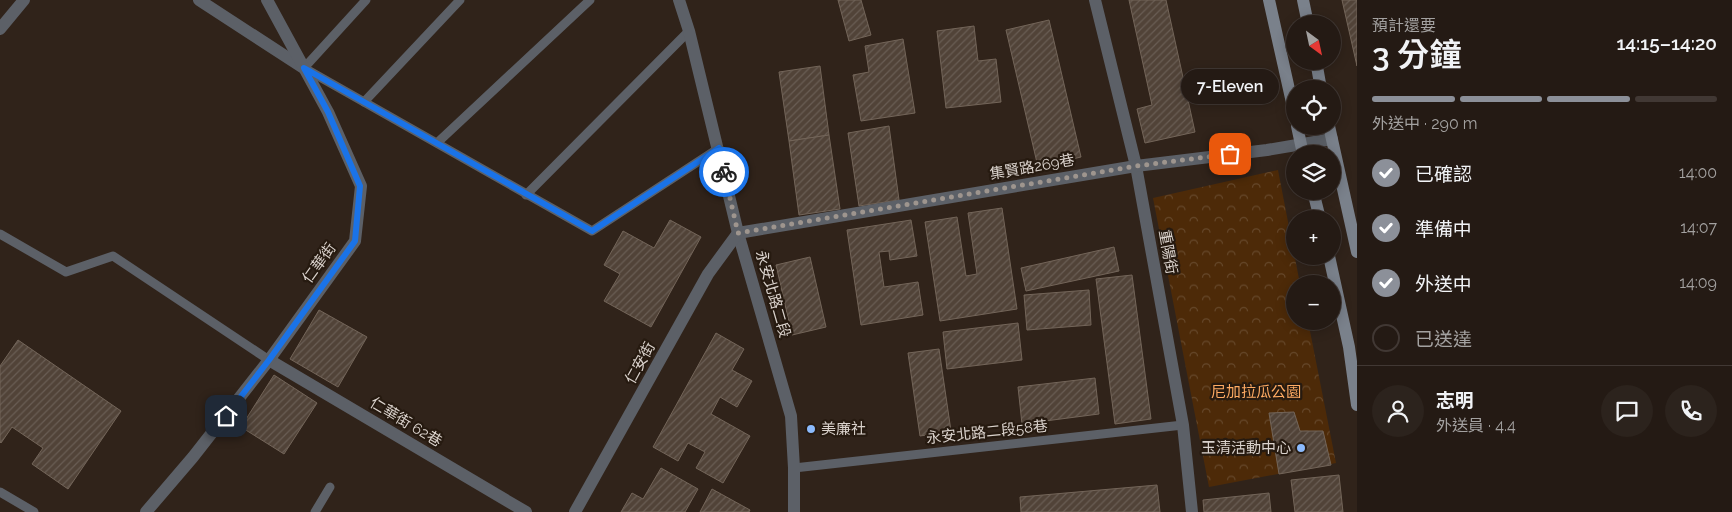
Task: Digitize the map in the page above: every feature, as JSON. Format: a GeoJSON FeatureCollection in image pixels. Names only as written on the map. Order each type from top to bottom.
{"type":"FeatureCollection","features":[{"type":"Feature","properties":{"kind":"main road"},"geometry":{"type":"LineString","coordinates":[[1269,0],[1287,80]]}},
{"type":"Feature","properties":{"kind":"main road"},"geometry":{"type":"LineString","coordinates":[[1303,0],[1306,15]]}},
{"type":"Feature","properties":{"kind":"main road"},"geometry":{"type":"LineString","coordinates":[[1331,135],[1357,252]]}},
{"type":"Feature","properties":{"kind":"main road"},"geometry":{"type":"LineString","coordinates":[[1331,265],[1349,347],[1357,405]]}},
{"type":"Feature","properties":{"kind":"street"},"geometry":{"type":"LineString","coordinates":[[0,29],[24,0]]}},
{"type":"Feature","properties":{"kind":"street"},"geometry":{"type":"LineString","coordinates":[[199,0],[304,68]]}},
{"type":"Feature","properties":{"kind":"street","name":"仁華街"},"geometry":{"type":"LineString","coordinates":[[146,512],[193,458],[269,360],[355,241],[360,186],[328,112],[266,0]]}},
{"type":"Feature","properties":{"kind":"street","name":"永安北路二段"},"geometry":{"type":"LineString","coordinates":[[679,0],[690,31],[738,233],[792,416],[794,512]]}},
{"type":"Feature","properties":{"kind":"street","name":"重陽街"},"geometry":{"type":"LineString","coordinates":[[1095,0],[1136,166],[1183,424],[1192,512]]}},
{"type":"Feature","properties":{"kind":"street","name":"集賢路269巷"},"geometry":{"type":"LineString","coordinates":[[1314,145],[1332,139]]}},
{"type":"Feature","properties":{"kind":"street","name":"集賢路269巷"},"geometry":{"type":"LineString","coordinates":[[738,233],[1136,166],[1286,151]]}},
{"type":"Feature","properties":{"kind":"street","name":"仁安街"},"geometry":{"type":"LineString","coordinates":[[575,512],[708,274],[738,233]]}},
{"type":"Feature","properties":{"kind":"street","name":"仁華街 62巷"},"geometry":{"type":"LineString","coordinates":[[269,360],[526,512]]}},
{"type":"Feature","properties":{"kind":"lane"},"geometry":{"type":"LineString","coordinates":[[366,0],[304,68],[592,231],[719,148]]}},
{"type":"Feature","properties":{"kind":"lane"},"geometry":{"type":"LineString","coordinates":[[364,102],[460,0]]}},
{"type":"Feature","properties":{"kind":"lane"},"geometry":{"type":"LineString","coordinates":[[437,143],[590,0]]}},
{"type":"Feature","properties":{"kind":"lane"},"geometry":{"type":"LineString","coordinates":[[526,194],[690,31]]}},
{"type":"Feature","properties":{"kind":"lane"},"geometry":{"type":"LineString","coordinates":[[0,234],[66,272],[112,256],[269,360]]}},
{"type":"Feature","properties":{"kind":"lane","name":"永安北路二段58巷"},"geometry":{"type":"LineString","coordinates":[[794,468],[1183,424]]}},
{"type":"Feature","properties":{"kind":"lane"},"geometry":{"type":"LineString","coordinates":[[315,512],[330,487]]}},
{"type":"Feature","properties":{"kind":"lane"},"geometry":{"type":"LineString","coordinates":[[0,492],[34,512]]}},
{"type":"Feature","properties":{"kind":"green space","name":"尼加拉瓜公園"},"geometry":{"type":"Polygon","coordinates":[[[1278,170],[1286,211],[1286,265],[1296,265],[1298,275],[1286,275],[1286,330],[1310,330],[1336,463],[1209,487],[1153,198],[1278,170]]]}},
{"type":"Feature","properties":{"kind":"building"},"geometry":{"type":"Polygon","coordinates":[[[838,0],[861,0],[871,35],[849,41],[838,0]]]}},
{"type":"Feature","properties":{"kind":"building"},"geometry":{"type":"Polygon","coordinates":[[[1129,0],[1166,0],[1195,132],[1145,143],[1137,109],[1152,105],[1129,0]]]}},
{"type":"Feature","properties":{"kind":"building"},"geometry":{"type":"Polygon","coordinates":[[[1342,0],[1357,0],[1357,66],[1342,0]]]}},
{"type":"Feature","properties":{"kind":"building"},"geometry":{"type":"Polygon","coordinates":[[[1049,20],[1081,157],[1038,167],[1006,30],[1049,20]]]}},
{"type":"Feature","properties":{"kind":"building"},"geometry":{"type":"Polygon","coordinates":[[[974,26],[978,61],[996,59],[1001,102],[946,108],[937,31],[974,26]]]}},
{"type":"Feature","properties":{"kind":"building"},"geometry":{"type":"Polygon","coordinates":[[[903,39],[915,113],[861,121],[853,75],[869,72],[865,46],[903,39]]]}},
{"type":"Feature","properties":{"kind":"building"},"geometry":{"type":"Polygon","coordinates":[[[820,66],[829,135],[789,141],[779,72],[820,66]]]}},
{"type":"Feature","properties":{"kind":"building"},"geometry":{"type":"Polygon","coordinates":[[[889,126],[899,200],[859,206],[848,133],[889,126]]]}},
{"type":"Feature","properties":{"kind":"building"},"geometry":{"type":"Polygon","coordinates":[[[829,135],[840,209],[799,215],[789,141],[829,135]]]}},
{"type":"Feature","properties":{"kind":"building"},"geometry":{"type":"Polygon","coordinates":[[[1002,208],[1017,309],[940,321],[925,222],[957,217],[966,276],[977,274],[968,213],[1002,208]]]}},
{"type":"Feature","properties":{"kind":"building"},"geometry":{"type":"Polygon","coordinates":[[[670,220],[701,237],[651,327],[604,301],[620,274],[604,265],[623,231],[654,248],[670,220]]]}},
{"type":"Feature","properties":{"kind":"building"},"geometry":{"type":"Polygon","coordinates":[[[911,220],[917,256],[890,260],[889,251],[879,252],[884,287],[918,282],[923,315],[861,325],[847,230],[911,220]]]}},
{"type":"Feature","properties":{"kind":"building"},"geometry":{"type":"Polygon","coordinates":[[[1114,247],[1119,271],[1026,291],[1021,268],[1114,247]]]}},
{"type":"Feature","properties":{"kind":"building"},"geometry":{"type":"Polygon","coordinates":[[[810,257],[826,327],[792,335],[776,265],[810,257]]]}},
{"type":"Feature","properties":{"kind":"building"},"geometry":{"type":"Polygon","coordinates":[[[1132,275],[1151,419],[1115,424],[1096,279],[1132,275]]]}},
{"type":"Feature","properties":{"kind":"building"},"geometry":{"type":"Polygon","coordinates":[[[1089,290],[1091,325],[1027,330],[1024,295],[1089,290]]]}},
{"type":"Feature","properties":{"kind":"building"},"geometry":{"type":"Polygon","coordinates":[[[319,310],[367,337],[338,387],[290,359],[319,310]]]}},
{"type":"Feature","properties":{"kind":"building"},"geometry":{"type":"Polygon","coordinates":[[[1018,323],[1022,360],[947,369],[943,332],[1018,323]]]}},
{"type":"Feature","properties":{"kind":"building"},"geometry":{"type":"Polygon","coordinates":[[[716,333],[744,349],[732,370],[752,381],[737,407],[720,397],[711,414],[750,436],[723,483],[696,468],[705,452],[688,443],[678,461],[653,447],[716,333]]]}},
{"type":"Feature","properties":{"kind":"building"},"geometry":{"type":"Polygon","coordinates":[[[18,340],[121,411],[68,489],[32,464],[43,448],[12,427],[0,442],[0,366],[18,340]]]}},
{"type":"Feature","properties":{"kind":"building"},"geometry":{"type":"Polygon","coordinates":[[[939,349],[951,431],[920,436],[908,353],[939,349]]]}},
{"type":"Feature","properties":{"kind":"building"},"geometry":{"type":"Polygon","coordinates":[[[274,375],[317,403],[284,454],[241,427],[274,375]]]}},
{"type":"Feature","properties":{"kind":"building"},"geometry":{"type":"Polygon","coordinates":[[[1095,378],[1099,414],[1022,424],[1018,387],[1095,378]]]}},
{"type":"Feature","properties":{"kind":"building","name":"玉清活動中心"},"geometry":{"type":"Polygon","coordinates":[[[1294,412],[1300,431],[1323,431],[1331,465],[1279,474],[1269,413],[1294,412]]]}},
{"type":"Feature","properties":{"kind":"building"},"geometry":{"type":"Polygon","coordinates":[[[661,468],[698,489],[685,512],[621,512],[632,493],[643,499],[661,468]]]}},
{"type":"Feature","properties":{"kind":"building"},"geometry":{"type":"Polygon","coordinates":[[[1339,475],[1343,512],[1295,512],[1291,480],[1339,475]]]}},
{"type":"Feature","properties":{"kind":"building"},"geometry":{"type":"Polygon","coordinates":[[[1157,485],[1160,512],[1021,512],[1020,497],[1157,485]]]}},
{"type":"Feature","properties":{"kind":"building"},"geometry":{"type":"Polygon","coordinates":[[[712,489],[750,510],[749,512],[700,512],[712,489]]]}},
{"type":"Feature","properties":{"kind":"building"},"geometry":{"type":"Polygon","coordinates":[[[1269,493],[1271,512],[1204,512],[1203,500],[1269,493]]]}},
{"type":"Feature","properties":{"kind":"way so far"},"geometry":{"type":"LineString","coordinates":[[724,172],[738,233],[1136,166],[1230,154]]}},
{"type":"Feature","properties":{"kind":"place","name":"7-Eleven"},"geometry":{"type":"Point","coordinates":[1230,154]}},
{"type":"Feature","properties":{"kind":"place","name":"美廉社"},"geometry":{"type":"Point","coordinates":[811,429]}},
{"type":"Feature","properties":{"kind":"place","name":"玉清活動中心"},"geometry":{"type":"Point","coordinates":[1301,448]}},
{"type":"Feature","properties":{"kind":"route"},"geometry":{"type":"LineString","coordinates":[[226,416],[355,241],[360,186],[328,112],[304,68],[592,231],[719,148],[724,172]]}}]}
